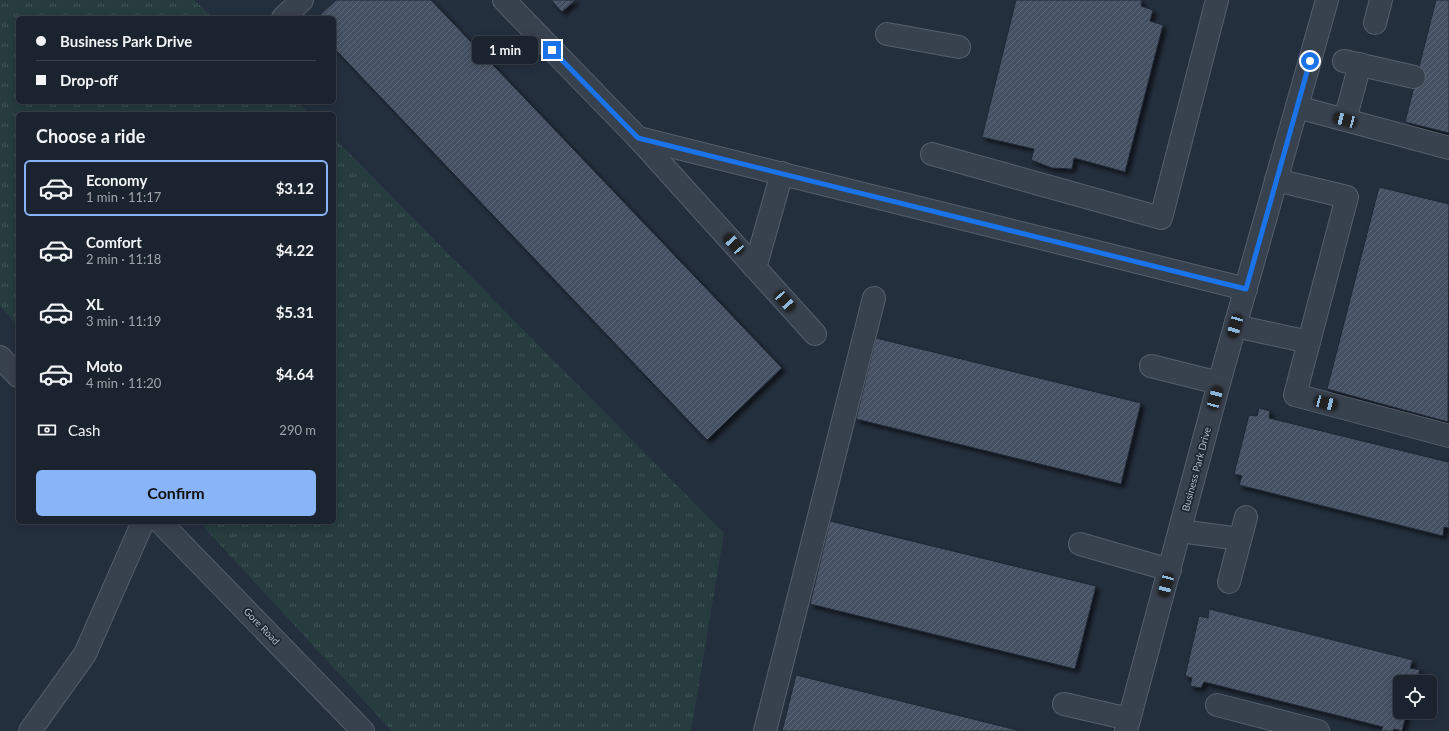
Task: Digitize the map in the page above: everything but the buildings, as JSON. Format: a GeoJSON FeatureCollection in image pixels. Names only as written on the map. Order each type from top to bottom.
{"type":"FeatureCollection","features":[{"type":"Feature","properties":{"kind":"street"},"geometry":{"type":"LineString","coordinates":[[285,16],[302,0]]}},
{"type":"Feature","properties":{"kind":"street"},"geometry":{"type":"LineString","coordinates":[[504,0],[638,138],[815,334]]}},
{"type":"Feature","properties":{"kind":"street"},"geometry":{"type":"LineString","coordinates":[[932,154],[1161,218],[1217,0]]}},
{"type":"Feature","properties":{"kind":"street","name":"Business Park Drive"},"geometry":{"type":"LineString","coordinates":[[1127,725],[1170,570],[1219,383],[1327,0]]}},
{"type":"Feature","properties":{"kind":"street"},"geometry":{"type":"LineString","coordinates":[[1375,23],[1381,0]]}},
{"type":"Feature","properties":{"kind":"street"},"geometry":{"type":"LineString","coordinates":[[887,34],[959,47]]}},
{"type":"Feature","properties":{"kind":"street"},"geometry":{"type":"LineString","coordinates":[[1345,120],[1352,62],[1414,78]]}},
{"type":"Feature","properties":{"kind":"street"},"geometry":{"type":"LineString","coordinates":[[1297,106],[1449,148]]}},
{"type":"Feature","properties":{"kind":"street"},"geometry":{"type":"LineString","coordinates":[[638,138],[1246,289]]}},
{"type":"Feature","properties":{"kind":"street"},"geometry":{"type":"LineString","coordinates":[[755,268],[782,173]]}},
{"type":"Feature","properties":{"kind":"street"},"geometry":{"type":"LineString","coordinates":[[1276,180],[1347,197],[1295,395],[1449,436]]}},
{"type":"Feature","properties":{"kind":"street"},"geometry":{"type":"LineString","coordinates":[[765,731],[874,298]]}},
{"type":"Feature","properties":{"kind":"street"},"geometry":{"type":"LineString","coordinates":[[1235,326],[1309,342]]}},
{"type":"Feature","properties":{"kind":"street"},"geometry":{"type":"LineString","coordinates":[[0,357],[16,374]]}},
{"type":"Feature","properties":{"kind":"street"},"geometry":{"type":"LineString","coordinates":[[1151,366],[1219,383]]}},
{"type":"Feature","properties":{"kind":"street"},"geometry":{"type":"LineString","coordinates":[[1229,582],[1246,517]]}},
{"type":"Feature","properties":{"kind":"street"},"geometry":{"type":"LineString","coordinates":[[30,731],[85,654],[142,524]]}},
{"type":"Feature","properties":{"kind":"street","name":"Gore Road"},"geometry":{"type":"LineString","coordinates":[[162,524],[363,731]]}},
{"type":"Feature","properties":{"kind":"street"},"geometry":{"type":"LineString","coordinates":[[1180,531],[1240,539]]}},
{"type":"Feature","properties":{"kind":"street"},"geometry":{"type":"LineString","coordinates":[[1080,544],[1170,570]]}},
{"type":"Feature","properties":{"kind":"street"},"geometry":{"type":"LineString","coordinates":[[1064,704],[1127,725]]}},
{"type":"Feature","properties":{"kind":"street"},"geometry":{"type":"LineString","coordinates":[[1217,705],[1318,731]]}},
{"type":"Feature","properties":{"kind":"green space"},"geometry":{"type":"Polygon","coordinates":[[[0,0],[194,0],[211,16],[16,16],[16,104],[300,104],[308,112],[16,112],[16,324],[0,306],[0,0]]]}},
{"type":"Feature","properties":{"kind":"green space"},"geometry":{"type":"Polygon","coordinates":[[[336,140],[724,533],[691,731],[392,731],[201,524],[336,524],[336,140]]]}},
{"type":"Feature","properties":{"kind":"route"},"geometry":{"type":"LineString","coordinates":[[552,50],[638,138],[1246,289],[1310,61]]}}]}
